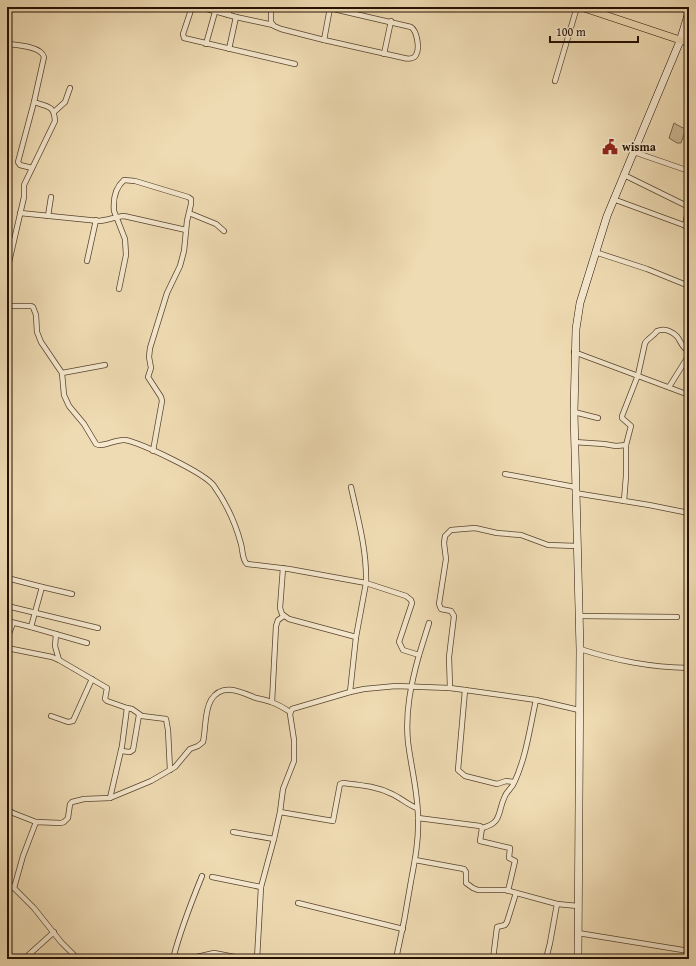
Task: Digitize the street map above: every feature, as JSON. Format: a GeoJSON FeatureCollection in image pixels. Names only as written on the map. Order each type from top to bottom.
{"type":"FeatureCollection","features":[{"type":"Feature","properties":{"kind":"main road"},"geometry":{"type":"LineString","coordinates":[[581,7],[590,8],[689,43]]}},
{"type":"Feature","properties":{"kind":"main road"},"geometry":{"type":"LineString","coordinates":[[578,959],[580,649],[574,442],[574,352],[576,329],[580,303],[613,198],[634,152],[680,41],[689,12]]}},
{"type":"Feature","properties":{"kind":"street"},"geometry":{"type":"LineString","coordinates":[[192,7],[183,36],[187,39],[295,64]]}},
{"type":"Feature","properties":{"kind":"street"},"geometry":{"type":"LineString","coordinates":[[200,7],[215,12],[273,25],[281,29],[324,40],[384,54],[408,59],[414,57],[417,53],[417,41],[414,29],[411,26],[328,8],[324,40]]}},
{"type":"Feature","properties":{"kind":"street"},"geometry":{"type":"LineString","coordinates":[[228,15],[230,7]]}},
{"type":"Feature","properties":{"kind":"street"},"geometry":{"type":"LineString","coordinates":[[272,7],[270,19],[273,25]]}},
{"type":"Feature","properties":{"kind":"street"},"geometry":{"type":"LineString","coordinates":[[555,81],[577,7]]}},
{"type":"Feature","properties":{"kind":"street"},"geometry":{"type":"LineString","coordinates":[[676,7],[689,9]]}},
{"type":"Feature","properties":{"kind":"street"},"geometry":{"type":"LineString","coordinates":[[206,44],[215,12]]}},
{"type":"Feature","properties":{"kind":"street"},"geometry":{"type":"LineString","coordinates":[[229,49],[236,17]]}},
{"type":"Feature","properties":{"kind":"street"},"geometry":{"type":"LineString","coordinates":[[384,54],[391,22]]}},
{"type":"Feature","properties":{"kind":"street"},"geometry":{"type":"LineString","coordinates":[[7,44],[39,50],[43,53],[44,60],[18,162],[20,165],[32,168]]}},
{"type":"Feature","properties":{"kind":"street"},"geometry":{"type":"LineString","coordinates":[[51,109],[64,102],[70,88]]}},
{"type":"Feature","properties":{"kind":"street"},"geometry":{"type":"LineString","coordinates":[[7,271],[9,256],[24,197],[24,185],[55,121],[51,109],[34,102]]}},
{"type":"Feature","properties":{"kind":"street"},"geometry":{"type":"LineString","coordinates":[[634,152],[689,172]]}},
{"type":"Feature","properties":{"kind":"street"},"geometry":{"type":"LineString","coordinates":[[613,198],[687,226],[687,206],[624,175]]}},
{"type":"Feature","properties":{"kind":"street"},"geometry":{"type":"LineString","coordinates":[[120,289],[126,255],[126,240],[114,211],[114,199],[120,184],[127,180],[135,181],[188,197],[191,201],[184,251],[180,266],[167,293],[150,348],[149,358],[151,368],[148,377],[162,401],[153,451]]}},
{"type":"Feature","properties":{"kind":"street"},"geometry":{"type":"LineString","coordinates":[[48,216],[51,197]]}},
{"type":"Feature","properties":{"kind":"street"},"geometry":{"type":"LineString","coordinates":[[20,213],[96,220],[106,220],[116,216],[124,216],[186,230]]}},
{"type":"Feature","properties":{"kind":"street"},"geometry":{"type":"LineString","coordinates":[[189,213],[216,224],[224,231]]}},
{"type":"Feature","properties":{"kind":"street"},"geometry":{"type":"LineString","coordinates":[[88,261],[96,220]]}},
{"type":"Feature","properties":{"kind":"street"},"geometry":{"type":"LineString","coordinates":[[595,252],[647,269],[689,286]]}},
{"type":"Feature","properties":{"kind":"street"},"geometry":{"type":"LineString","coordinates":[[7,306],[33,307],[36,315],[37,332],[41,342],[62,373],[64,394],[69,406],[84,424],[96,444],[101,445],[125,440],[153,451],[198,474],[213,484],[220,494],[239,534],[245,562],[247,564],[283,568],[366,583],[406,596],[412,603],[399,642],[403,650],[419,655]]}},
{"type":"Feature","properties":{"kind":"street"},"geometry":{"type":"LineString","coordinates":[[624,501],[626,445],[631,426],[622,418],[622,416],[638,375],[645,343],[657,331],[665,330],[676,334],[684,348],[689,351]]}},
{"type":"Feature","properties":{"kind":"street"},"geometry":{"type":"LineString","coordinates":[[574,352],[689,395]]}},
{"type":"Feature","properties":{"kind":"street"},"geometry":{"type":"LineString","coordinates":[[669,387],[689,354]]}},
{"type":"Feature","properties":{"kind":"street"},"geometry":{"type":"LineString","coordinates":[[62,373],[105,365]]}},
{"type":"Feature","properties":{"kind":"street"},"geometry":{"type":"LineString","coordinates":[[574,412],[598,418]]}},
{"type":"Feature","properties":{"kind":"street"},"geometry":{"type":"LineString","coordinates":[[574,442],[616,446],[626,445]]}},
{"type":"Feature","properties":{"kind":"street"},"geometry":{"type":"LineString","coordinates":[[505,474],[624,501],[689,513]]}},
{"type":"Feature","properties":{"kind":"street"},"geometry":{"type":"LineString","coordinates":[[350,692],[356,637],[366,583],[364,549],[351,487]]}},
{"type":"Feature","properties":{"kind":"street"},"geometry":{"type":"LineString","coordinates":[[450,688],[449,657],[454,616],[450,611],[441,609],[439,604],[446,559],[444,543],[447,533],[451,530],[475,528],[498,533],[521,535],[548,545],[577,546]]}},
{"type":"Feature","properties":{"kind":"street"},"geometry":{"type":"LineString","coordinates":[[283,568],[280,608],[284,616],[289,619],[356,637]]}},
{"type":"Feature","properties":{"kind":"street"},"geometry":{"type":"LineString","coordinates":[[7,578],[72,594]]}},
{"type":"Feature","properties":{"kind":"street"},"geometry":{"type":"LineString","coordinates":[[31,627],[42,587]]}},
{"type":"Feature","properties":{"kind":"street"},"geometry":{"type":"LineString","coordinates":[[7,606],[98,628]]}},
{"type":"Feature","properties":{"kind":"street"},"geometry":{"type":"LineString","coordinates":[[272,702],[276,626],[278,620],[284,616]]}},
{"type":"Feature","properties":{"kind":"street"},"geometry":{"type":"LineString","coordinates":[[579,616],[677,617]]}},
{"type":"Feature","properties":{"kind":"street"},"geometry":{"type":"LineString","coordinates":[[7,621],[87,643]]}},
{"type":"Feature","properties":{"kind":"street"},"geometry":{"type":"LineString","coordinates":[[7,639],[12,623]]}},
{"type":"Feature","properties":{"kind":"street"},"geometry":{"type":"LineString","coordinates":[[396,959],[415,860],[418,818],[407,727],[408,702],[410,686],[429,623]]}},
{"type":"Feature","properties":{"kind":"street"},"geometry":{"type":"LineString","coordinates":[[56,634],[55,646],[59,660]]}},
{"type":"Feature","properties":{"kind":"street"},"geometry":{"type":"LineString","coordinates":[[7,648],[52,657],[59,660],[107,688],[107,701],[132,709],[139,715],[148,718],[164,718],[167,720],[170,770]]}},
{"type":"Feature","properties":{"kind":"street"},"geometry":{"type":"LineString","coordinates":[[580,649],[612,659],[646,665],[689,668]]}},
{"type":"Feature","properties":{"kind":"street"},"geometry":{"type":"LineString","coordinates":[[52,716],[72,722],[92,679]]}},
{"type":"Feature","properties":{"kind":"street"},"geometry":{"type":"LineString","coordinates":[[290,712],[292,709],[299,706],[350,692],[386,687],[410,686],[450,688],[536,700],[580,710]]}},
{"type":"Feature","properties":{"kind":"street"},"geometry":{"type":"LineString","coordinates":[[7,809],[36,822],[61,823],[68,818],[70,804],[72,802],[84,799],[110,798],[152,781],[175,767],[190,749],[203,742],[208,708],[215,695],[227,689],[236,690],[272,702],[290,712]]}},
{"type":"Feature","properties":{"kind":"street"},"geometry":{"type":"LineString","coordinates":[[465,690],[458,770],[465,776],[497,784],[506,781],[514,782]]}},
{"type":"Feature","properties":{"kind":"street"},"geometry":{"type":"LineString","coordinates":[[418,818],[480,826],[482,828],[496,822],[506,795],[514,782],[522,758],[536,700]]}},
{"type":"Feature","properties":{"kind":"street"},"geometry":{"type":"LineString","coordinates":[[110,798],[121,751],[127,708]]}},
{"type":"Feature","properties":{"kind":"street"},"geometry":{"type":"LineString","coordinates":[[257,959],[260,887],[274,839],[283,789],[294,761],[290,712]]}},
{"type":"Feature","properties":{"kind":"street"},"geometry":{"type":"LineString","coordinates":[[121,751],[130,752],[133,750],[139,715]]}},
{"type":"Feature","properties":{"kind":"street"},"geometry":{"type":"LineString","coordinates":[[280,812],[333,821],[340,784],[343,783],[370,786],[392,794],[417,808]]}},
{"type":"Feature","properties":{"kind":"street"},"geometry":{"type":"LineString","coordinates":[[14,888],[23,856],[36,822]]}},
{"type":"Feature","properties":{"kind":"street"},"geometry":{"type":"LineString","coordinates":[[482,828],[479,838],[480,841],[510,848],[509,858],[515,861],[508,891]]}},
{"type":"Feature","properties":{"kind":"street"},"geometry":{"type":"LineString","coordinates":[[233,832],[274,839]]}},
{"type":"Feature","properties":{"kind":"street"},"geometry":{"type":"LineString","coordinates":[[415,860],[464,869],[466,872],[466,883],[472,888],[478,890],[508,891],[557,904],[578,906]]}},
{"type":"Feature","properties":{"kind":"street"},"geometry":{"type":"LineString","coordinates":[[173,959],[180,934],[202,876]]}},
{"type":"Feature","properties":{"kind":"street"},"geometry":{"type":"LineString","coordinates":[[212,877],[260,887]]}},
{"type":"Feature","properties":{"kind":"street"},"geometry":{"type":"LineString","coordinates":[[7,883],[14,888],[43,918],[71,953],[78,959]]}},
{"type":"Feature","properties":{"kind":"street"},"geometry":{"type":"LineString","coordinates":[[493,959],[498,927],[505,925],[507,922],[516,893]]}},
{"type":"Feature","properties":{"kind":"street"},"geometry":{"type":"LineString","coordinates":[[298,903],[403,928]]}},
{"type":"Feature","properties":{"kind":"street"},"geometry":{"type":"LineString","coordinates":[[546,959],[557,904]]}},
{"type":"Feature","properties":{"kind":"street"},"geometry":{"type":"LineString","coordinates":[[24,959],[54,932]]}},
{"type":"Feature","properties":{"kind":"street"},"geometry":{"type":"LineString","coordinates":[[578,933],[689,951]]}},
{"type":"Feature","properties":{"kind":"street"},"geometry":{"type":"LineString","coordinates":[[188,959],[214,953],[245,959]]}},
{"type":"Feature","properties":{"kind":"shaded area"},"geometry":{"type":"Polygon","coordinates":[[[674,123],[686,129],[681,143],[677,143],[669,138],[674,123]]]}},
{"type":"Feature","properties":{"kind":"place","name":"wisma"},"geometry":{"type":"Point","coordinates":[610,147]}}]}
